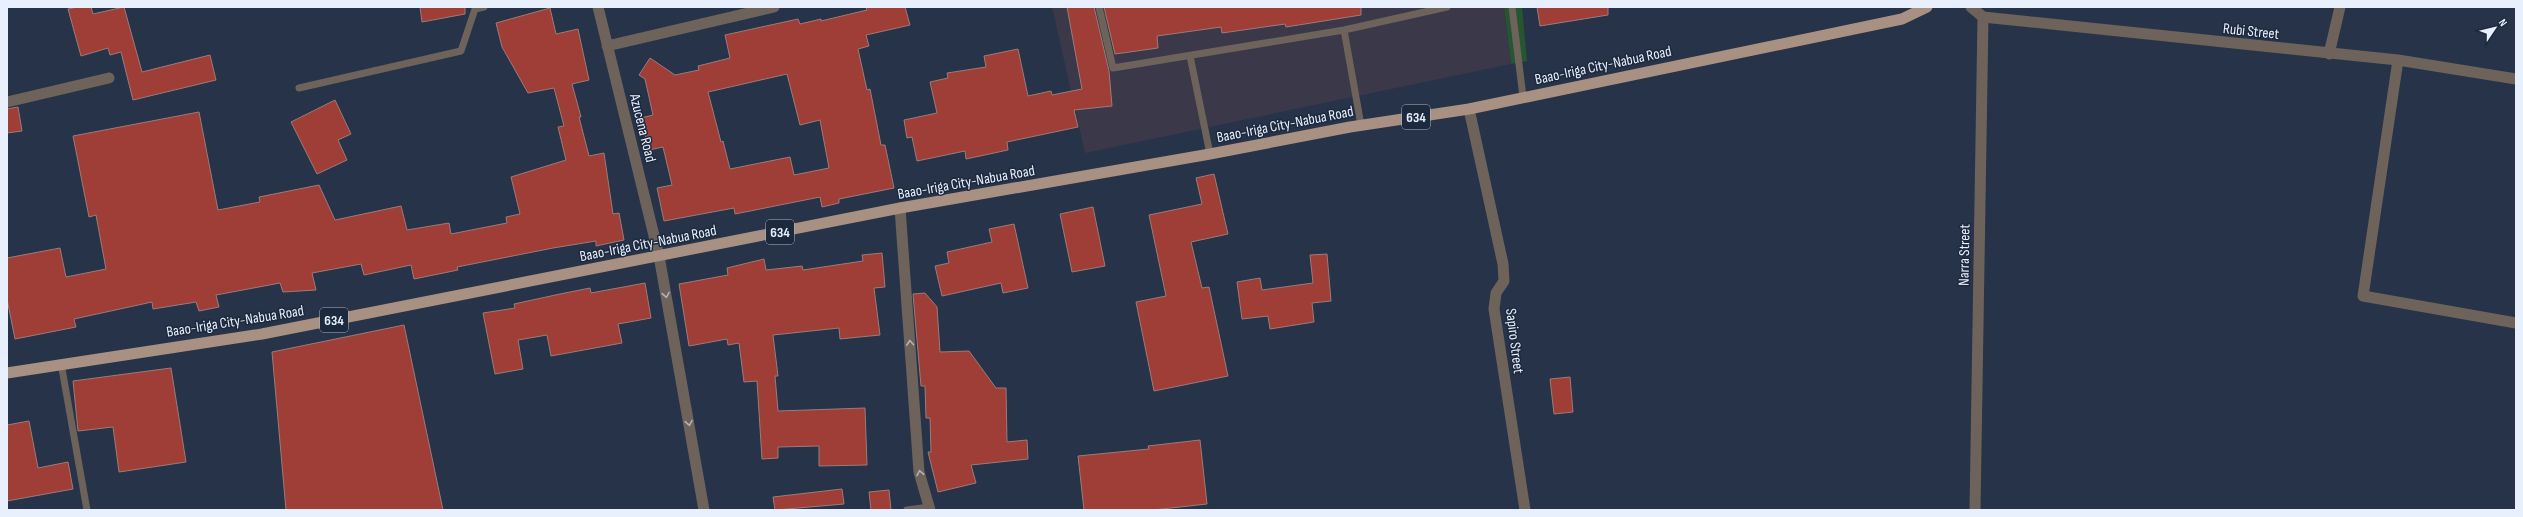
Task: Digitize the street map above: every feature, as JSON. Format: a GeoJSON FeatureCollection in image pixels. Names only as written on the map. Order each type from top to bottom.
{"type":"FeatureCollection","features":[{"type":"Feature","properties":{"kind":"main road","name":"Baao-Iriga City-Nabua Road"},"geometry":{"type":"LineString","coordinates":[[7,373],[61,363],[262,334],[900,208],[1210,154],[1361,125],[1469,109],[1902,19],[1927,7]]}},
{"type":"Feature","properties":{"kind":"street","name":"Azucena Road"},"geometry":{"type":"LineString","coordinates":[[598,7],[659,256],[704,510]]}},
{"type":"Feature","properties":{"kind":"street"},"geometry":{"type":"LineString","coordinates":[[607,46],[774,7]]}},
{"type":"Feature","properties":{"kind":"street"},"geometry":{"type":"LineString","coordinates":[[1971,7],[1983,17]]}},
{"type":"Feature","properties":{"kind":"street"},"geometry":{"type":"LineString","coordinates":[[2329,54],[2340,7]]}},
{"type":"Feature","properties":{"kind":"street","name":"Rubi Street"},"geometry":{"type":"LineString","coordinates":[[1983,17],[2398,60],[2516,79]]}},
{"type":"Feature","properties":{"kind":"street","name":"Narra Street"},"geometry":{"type":"LineString","coordinates":[[1975,510],[1983,17]]}},
{"type":"Feature","properties":{"kind":"street"},"geometry":{"type":"LineString","coordinates":[[2398,60],[2363,296],[2516,323]]}},
{"type":"Feature","properties":{"kind":"street"},"geometry":{"type":"LineString","coordinates":[[7,102],[109,78]]}},
{"type":"Feature","properties":{"kind":"street","name":"Sapiro Street"},"geometry":{"type":"LineString","coordinates":[[1469,109],[1503,264],[1504,280],[1496,293],[1494,309],[1525,510]]}},
{"type":"Feature","properties":{"kind":"street"},"geometry":{"type":"LineString","coordinates":[[900,208],[919,472],[930,508]]}},
{"type":"Feature","properties":{"kind":"lane"},"geometry":{"type":"LineString","coordinates":[[300,88],[461,51],[475,9],[484,7]]}},
{"type":"Feature","properties":{"kind":"lane"},"geometry":{"type":"LineString","coordinates":[[1099,7],[1113,68],[1344,30],[1447,7]]}},
{"type":"Feature","properties":{"kind":"lane"},"geometry":{"type":"LineString","coordinates":[[1512,7],[1523,97]]}},
{"type":"Feature","properties":{"kind":"lane"},"geometry":{"type":"LineString","coordinates":[[1344,30],[1361,125]]}},
{"type":"Feature","properties":{"kind":"lane"},"geometry":{"type":"LineString","coordinates":[[1190,56],[1210,154]]}},
{"type":"Feature","properties":{"kind":"lane"},"geometry":{"type":"LineString","coordinates":[[61,363],[88,510]]}},
{"type":"Feature","properties":{"kind":"lane"},"geometry":{"type":"LineString","coordinates":[[907,510],[930,508]]}},
{"type":"Feature","properties":{"kind":"shaded area"},"geometry":{"type":"Polygon","coordinates":[[[1052,7],[1504,7],[1511,64],[1085,153],[1052,7]]]}},
{"type":"Feature","properties":{"kind":"green space"},"geometry":{"type":"Polygon","coordinates":[[[1504,7],[1522,7],[1527,61],[1511,64],[1504,7]]]}},
{"type":"Feature","properties":{"kind":"building"},"geometry":{"type":"Polygon","coordinates":[[[77,7],[91,7],[93,14],[124,7],[142,72],[210,55],[216,80],[133,100],[121,52],[110,55],[108,48],[81,56],[68,9],[77,7]]]}},
{"type":"Feature","properties":{"kind":"building"},"geometry":{"type":"Polygon","coordinates":[[[420,7],[465,7],[465,14],[422,22],[420,7]]]}},
{"type":"Feature","properties":{"kind":"building"},"geometry":{"type":"Polygon","coordinates":[[[866,7],[905,7],[910,25],[866,35],[869,46],[858,49],[867,90],[870,89],[881,145],[885,145],[894,188],[839,199],[839,203],[822,207],[820,197],[735,214],[734,208],[664,221],[657,188],[672,185],[663,147],[649,150],[641,118],[653,115],[645,79],[639,75],[650,58],[675,75],[699,70],[698,66],[730,58],[725,35],[798,19],[800,24],[821,19],[821,21],[867,10],[866,7]],[[787,74],[708,92],[721,142],[723,141],[730,169],[790,157],[794,175],[829,168],[820,120],[800,125],[787,74]]]}},
{"type":"Feature","properties":{"kind":"building"},"geometry":{"type":"Polygon","coordinates":[[[1067,7],[1094,7],[1109,71],[1112,106],[1074,110],[1078,127],[1007,142],[1008,150],[966,159],[965,151],[917,161],[912,137],[907,138],[904,120],[937,113],[930,82],[948,78],[947,73],[986,67],[984,56],[1018,49],[1028,96],[1051,91],[1052,95],[1082,89],[1067,7]]]}},
{"type":"Feature","properties":{"kind":"building"},"geometry":{"type":"Polygon","coordinates":[[[1104,7],[1361,7],[1361,15],[1286,27],[1285,24],[1222,33],[1221,27],[1157,36],[1158,48],[1115,54],[1104,7]]]}},
{"type":"Feature","properties":{"kind":"building"},"geometry":{"type":"Polygon","coordinates":[[[1537,7],[1608,7],[1608,15],[1540,26],[1537,7]]]}},
{"type":"Feature","properties":{"kind":"building"},"geometry":{"type":"Polygon","coordinates":[[[550,8],[556,34],[578,29],[589,80],[572,84],[581,117],[579,117],[589,156],[604,153],[613,214],[619,213],[624,240],[596,246],[596,241],[553,248],[457,267],[458,270],[414,279],[411,265],[364,275],[361,264],[312,273],[316,290],[283,292],[280,283],[216,295],[219,307],[199,311],[196,302],[153,309],[152,302],[74,319],[76,327],[15,339],[7,299],[7,258],[60,248],[66,277],[106,269],[96,215],[89,217],[73,136],[199,112],[218,210],[260,202],[259,197],[319,185],[335,220],[401,206],[407,230],[449,223],[451,234],[507,223],[506,217],[520,214],[511,177],[566,160],[558,127],[564,126],[554,88],[528,93],[502,47],[496,23],[550,8]]]}},
{"type":"Feature","properties":{"kind":"building"},"geometry":{"type":"Polygon","coordinates":[[[335,100],[351,134],[338,140],[347,160],[317,174],[291,122],[335,100]]]}},
{"type":"Feature","properties":{"kind":"building"},"geometry":{"type":"Polygon","coordinates":[[[18,107],[22,131],[7,133],[7,109],[18,107]]]}},
{"type":"Feature","properties":{"kind":"building"},"geometry":{"type":"Polygon","coordinates":[[[1214,174],[1228,234],[1191,242],[1202,288],[1209,287],[1228,376],[1154,391],[1136,302],[1166,296],[1149,215],[1202,204],[1196,178],[1214,174]]]}},
{"type":"Feature","properties":{"kind":"building"},"geometry":{"type":"Polygon","coordinates":[[[1093,207],[1105,266],[1072,272],[1060,214],[1093,207]]]}},
{"type":"Feature","properties":{"kind":"building"},"geometry":{"type":"Polygon","coordinates":[[[1014,224],[1028,288],[1003,293],[1001,283],[942,296],[935,266],[949,263],[947,252],[992,242],[989,229],[1014,224]]]}},
{"type":"Feature","properties":{"kind":"building"},"geometry":{"type":"Polygon","coordinates":[[[882,253],[885,287],[874,288],[880,335],[840,339],[839,328],[773,335],[778,376],[775,376],[778,411],[865,408],[867,465],[819,466],[819,446],[778,447],[778,458],[762,459],[757,381],[744,382],[739,343],[728,345],[727,339],[689,346],[679,284],[728,275],[727,268],[764,259],[766,270],[802,266],[803,270],[863,261],[862,255],[882,253]]]}},
{"type":"Feature","properties":{"kind":"building"},"geometry":{"type":"Polygon","coordinates":[[[1327,254],[1331,301],[1312,303],[1314,322],[1270,329],[1268,316],[1242,319],[1237,282],[1260,278],[1262,290],[1313,283],[1310,255],[1327,254]]]}},
{"type":"Feature","properties":{"kind":"building"},"geometry":{"type":"Polygon","coordinates":[[[645,283],[651,318],[618,324],[622,343],[551,356],[547,335],[518,340],[523,369],[495,374],[483,313],[515,308],[514,304],[590,288],[591,293],[645,283]]]}},
{"type":"Feature","properties":{"kind":"building"},"geometry":{"type":"Polygon","coordinates":[[[925,293],[937,307],[940,352],[969,351],[996,388],[1006,388],[1007,442],[1027,440],[1028,459],[971,465],[976,483],[938,492],[928,452],[931,452],[930,418],[926,418],[925,386],[921,386],[913,294],[925,293]]]}},
{"type":"Feature","properties":{"kind":"building"},"geometry":{"type":"Polygon","coordinates":[[[404,325],[443,510],[286,510],[272,352],[404,325]]]}},
{"type":"Feature","properties":{"kind":"building"},"geometry":{"type":"Polygon","coordinates":[[[171,368],[186,462],[119,472],[113,427],[78,431],[73,381],[171,368]]]}},
{"type":"Feature","properties":{"kind":"building"},"geometry":{"type":"Polygon","coordinates":[[[1570,377],[1573,412],[1554,414],[1550,379],[1570,377]]]}},
{"type":"Feature","properties":{"kind":"building"},"geometry":{"type":"Polygon","coordinates":[[[29,421],[38,468],[68,462],[73,489],[7,501],[7,425],[29,421]]]}},
{"type":"Feature","properties":{"kind":"building"},"geometry":{"type":"Polygon","coordinates":[[[1200,440],[1207,504],[1153,510],[1084,510],[1078,456],[1149,449],[1148,446],[1200,440]]]}},
{"type":"Feature","properties":{"kind":"building"},"geometry":{"type":"Polygon","coordinates":[[[842,489],[844,504],[775,510],[773,497],[842,489]]]}},
{"type":"Feature","properties":{"kind":"building"},"geometry":{"type":"Polygon","coordinates":[[[889,490],[891,510],[871,510],[869,492],[889,490]]]}}]}
